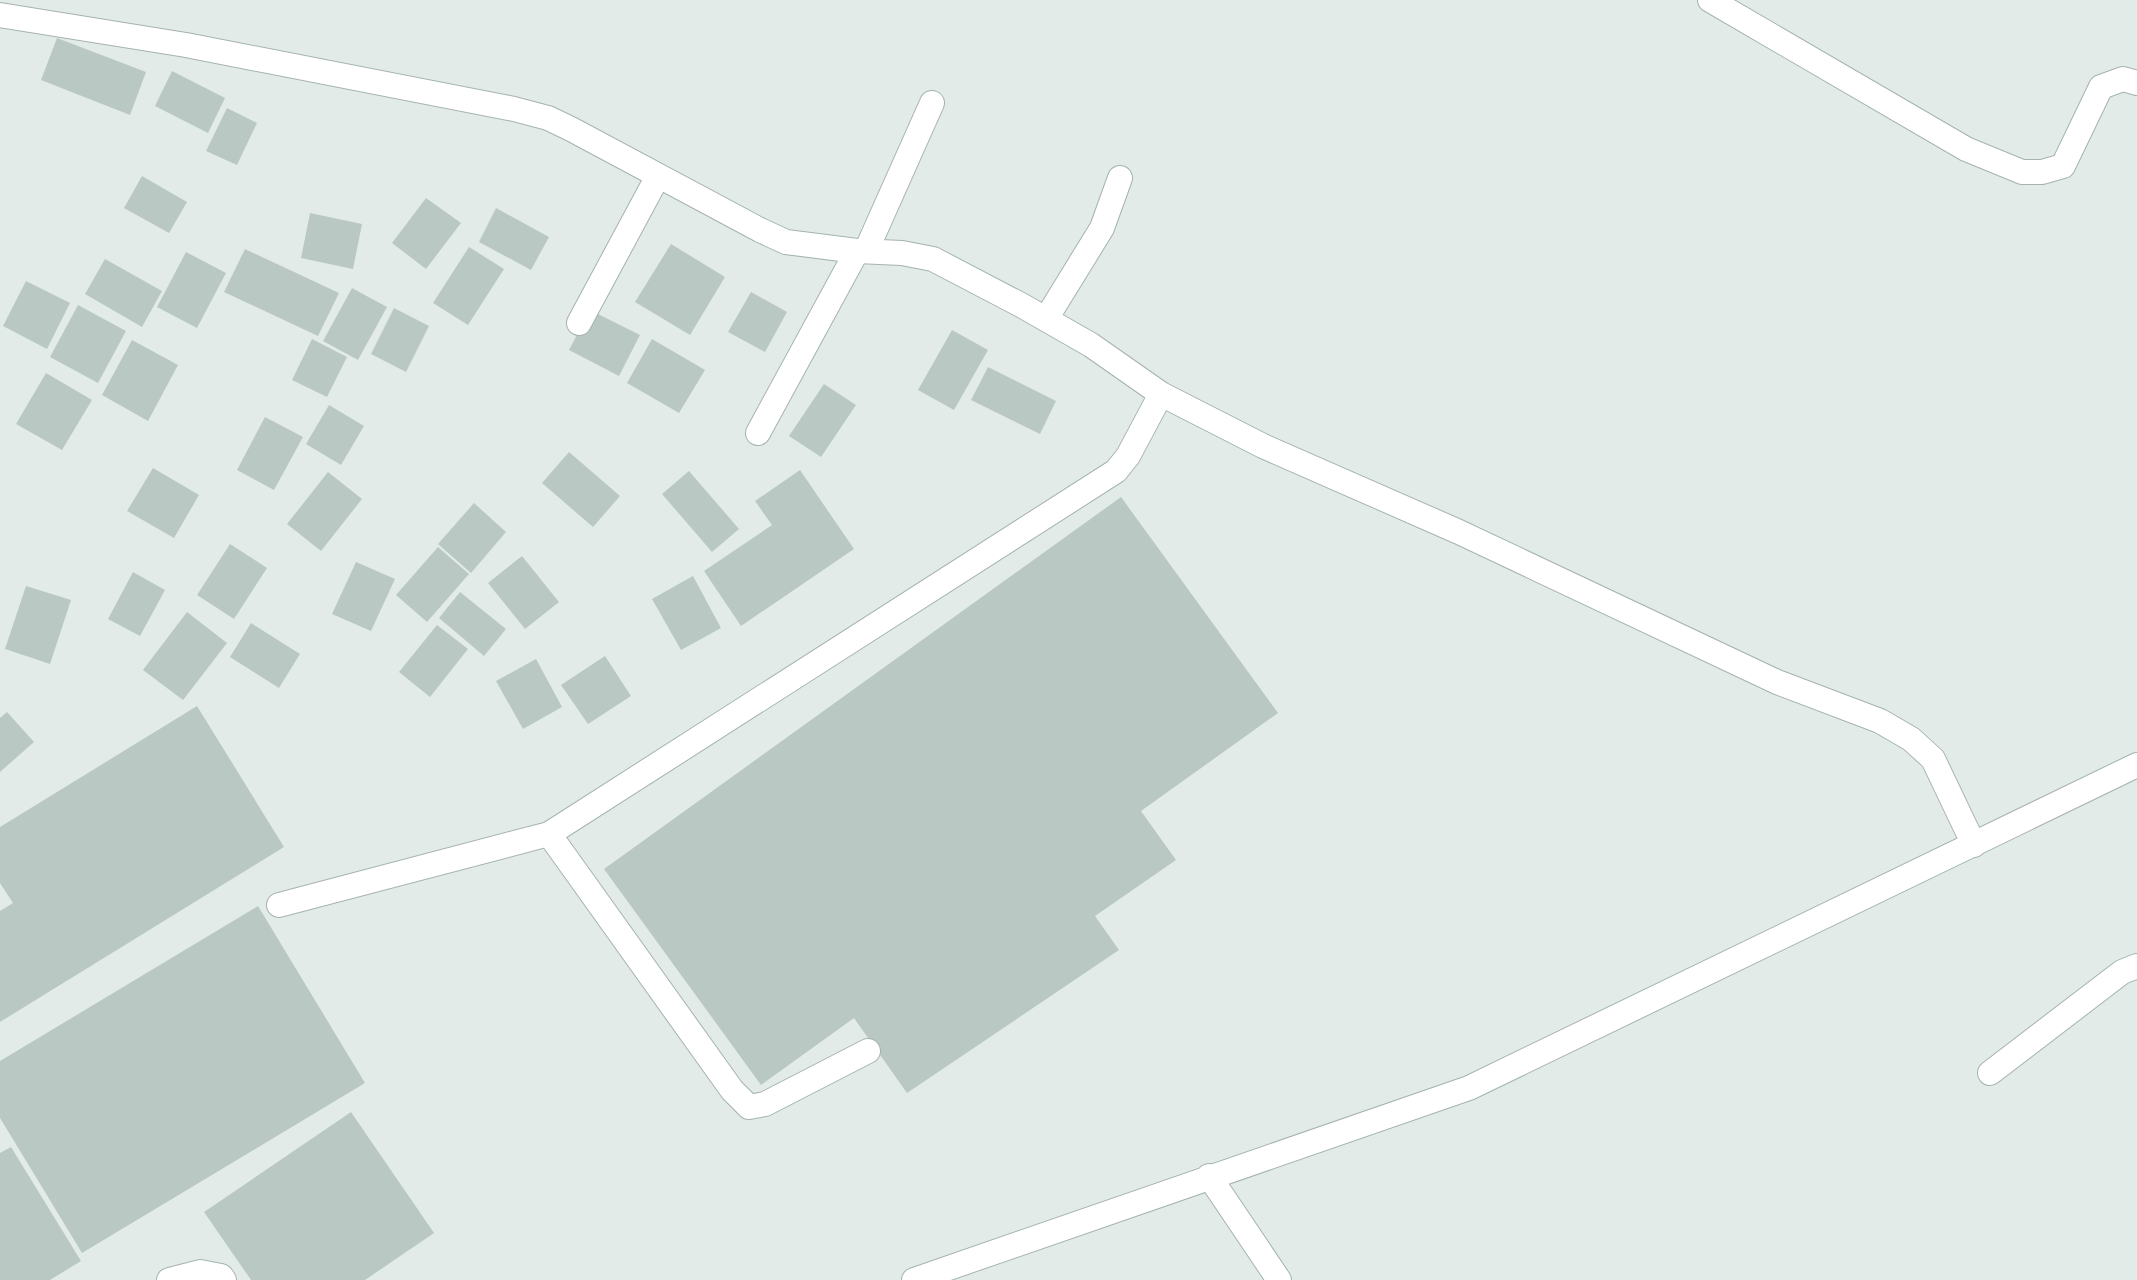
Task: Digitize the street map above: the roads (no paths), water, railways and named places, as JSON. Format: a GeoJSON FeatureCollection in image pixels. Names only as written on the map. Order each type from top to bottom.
{"type":"FeatureCollection","features":[{"type":"Feature","properties":{"kind":"street"},"geometry":{"type":"LineString","coordinates":[[1710,0],[1966,149],[2022,172],[2042,172],[2063,166],[2101,87],[2123,79],[2137,83]]}},
{"type":"Feature","properties":{"kind":"street"},"geometry":{"type":"LineString","coordinates":[[0,15],[186,45],[514,109],[548,118],[786,242],[933,259],[1091,345],[1161,394],[1263,446],[1459,532],[1749,670],[1880,721],[1911,739],[1933,759],[1974,845]]}},
{"type":"Feature","properties":{"kind":"street"},"geometry":{"type":"LineString","coordinates":[[758,433],[862,251],[932,103]]}},
{"type":"Feature","properties":{"kind":"street"},"geometry":{"type":"LineString","coordinates":[[579,323],[658,176]]}},
{"type":"Feature","properties":{"kind":"street"},"geometry":{"type":"LineString","coordinates":[[1046,319],[1098,236],[1120,178]]}},
{"type":"Feature","properties":{"kind":"street"},"geometry":{"type":"LineString","coordinates":[[279,905],[549,834],[1116,471],[1128,456],[1161,394]]}},
{"type":"Feature","properties":{"kind":"street"},"geometry":{"type":"LineString","coordinates":[[914,1280],[1469,1088],[2137,765]]}},
{"type":"Feature","properties":{"kind":"street"},"geometry":{"type":"LineString","coordinates":[[549,834],[732,1090],[749,1107],[765,1104],[868,1051]]}},
{"type":"Feature","properties":{"kind":"street"},"geometry":{"type":"LineString","coordinates":[[1990,1073],[2122,972],[2137,966]]}},
{"type":"Feature","properties":{"kind":"street"},"geometry":{"type":"LineString","coordinates":[[1209,1176],[1279,1280]]}},
{"type":"Feature","properties":{"kind":"street"},"geometry":{"type":"LineString","coordinates":[[169,1280],[200,1272],[221,1276],[224,1280]]}}]}
